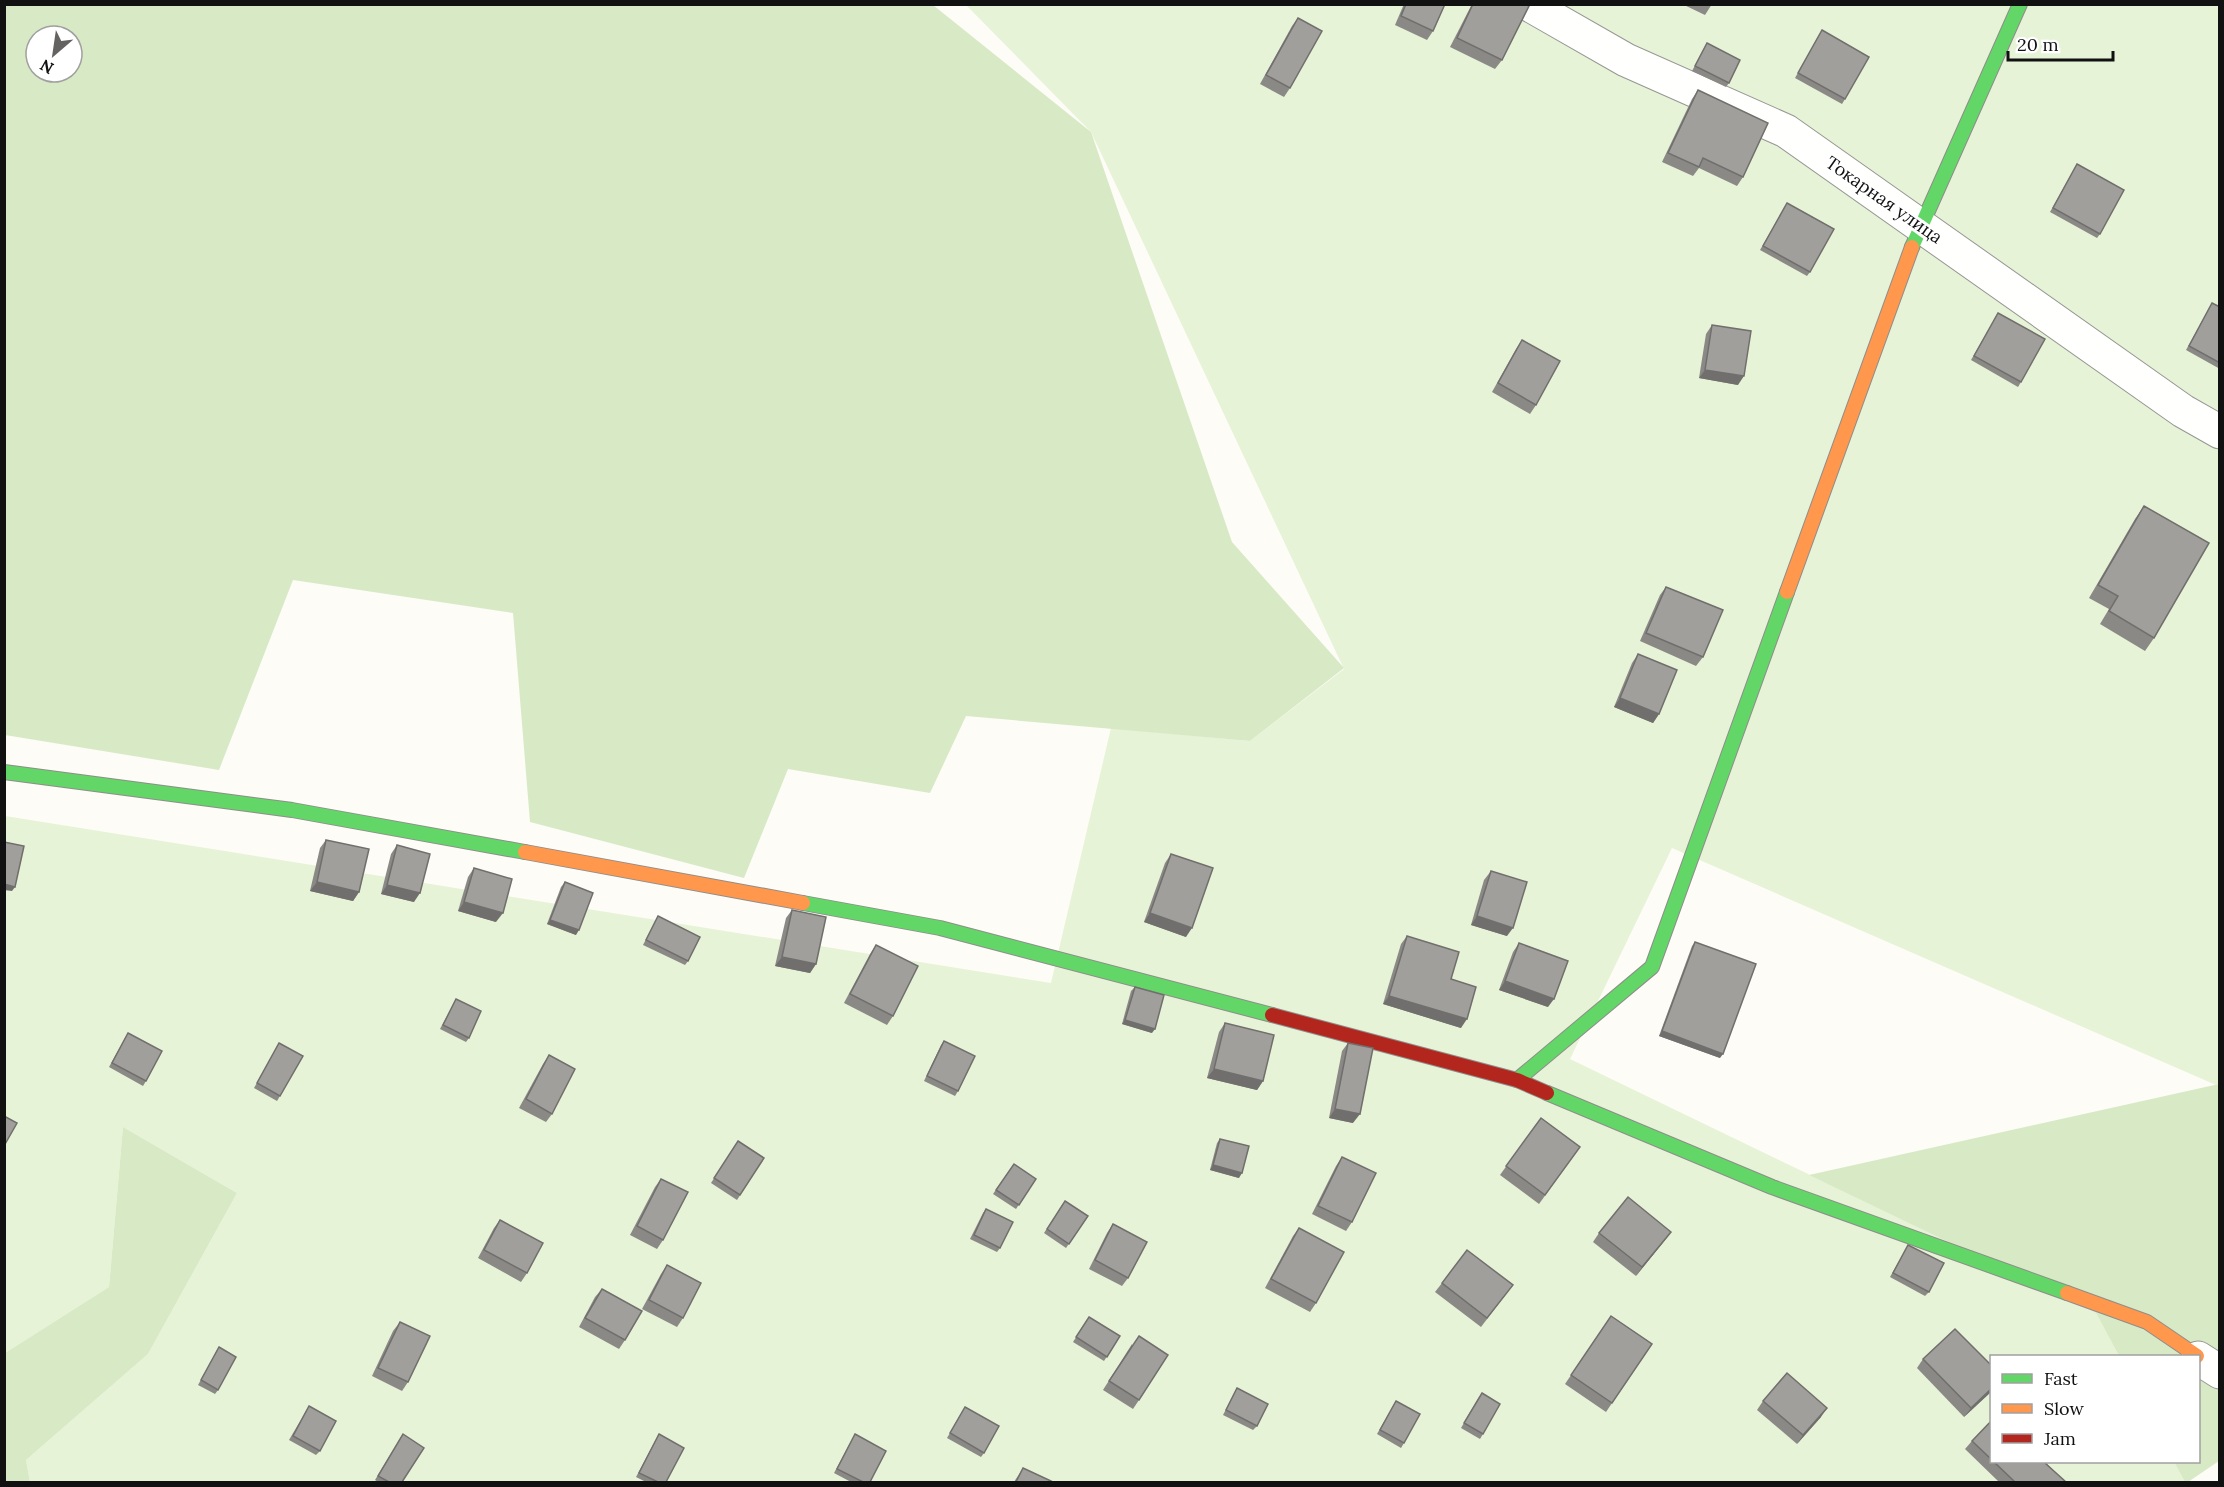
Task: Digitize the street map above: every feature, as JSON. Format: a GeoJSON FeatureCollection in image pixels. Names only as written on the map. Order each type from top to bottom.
{"type":"FeatureCollection","features":[{"type":"Feature","properties":{"kind":"street","name":"Токарная улица"},"geometry":{"type":"LineString","coordinates":[[1528,4],[1626,60],[1786,131],[2183,411],[2220,432]]}},
{"type":"Feature","properties":{"kind":"street"},"geometry":{"type":"LineString","coordinates":[[1517,1080],[1652,967],[1920,225],[2020,4]]}},
{"type":"Feature","properties":{"kind":"street"},"geometry":{"type":"LineString","coordinates":[[4,772],[292,810],[940,928],[1517,1080],[1772,1187],[2147,1322],[2195,1355]]}},
{"type":"Feature","properties":{"kind":"street"},"geometry":{"type":"LineString","coordinates":[[2200,1358],[2220,1372]]}},
{"type":"Feature","properties":{"kind":"green space"},"geometry":{"type":"Polygon","coordinates":[[[4,5],[933,5],[1091,132],[1232,542],[1344,668],[1250,741],[966,716],[930,793],[788,769],[744,878],[530,822],[513,613],[293,580],[219,770],[5,735],[4,5]]]}},
{"type":"Feature","properties":{"kind":"green space"},"geometry":{"type":"Polygon","coordinates":[[[966,5],[2219,5],[2219,1084],[2216,1085],[1672,848],[1570,1059],[2096,1313],[2118,1355],[1990,1355],[1990,1463],[2175,1463],[2185,1482],[30,1482],[26,1460],[148,1354],[237,1193],[123,1127],[109,1287],[5,1353],[5,816],[1051,983],[1111,728],[1250,741],[1344,669],[1091,132],[966,5]]]}},
{"type":"Feature","properties":{"kind":"green space"},"geometry":{"type":"Polygon","coordinates":[[[2219,1084],[2219,1461],[2188,1482],[2185,1482],[2175,1463],[2200,1463],[2200,1355],[2118,1355],[2096,1313],[1809,1175],[2219,1084]]]}},
{"type":"Feature","properties":{"kind":"green space"},"geometry":{"type":"Polygon","coordinates":[[[123,1127],[237,1193],[148,1354],[26,1460],[30,1482],[5,1482],[5,1353],[109,1287],[123,1127]]]}},
{"type":"Feature","properties":{"kind":"building"},"geometry":{"type":"Polygon","coordinates":[[[1406,4],[1445,4],[1433,31],[1401,16],[1406,4]]]}},
{"type":"Feature","properties":{"kind":"building"},"geometry":{"type":"Polygon","coordinates":[[[1473,4],[1525,4],[1529,6],[1502,60],[1457,38],[1473,4]]]}},
{"type":"Feature","properties":{"kind":"building"},"geometry":{"type":"Polygon","coordinates":[[[1298,18],[1322,31],[1290,88],[1266,75],[1298,18]]]}},
{"type":"Feature","properties":{"kind":"building"},"geometry":{"type":"Polygon","coordinates":[[[1822,30],[1869,57],[1845,99],[1798,73],[1822,30]]]}},
{"type":"Feature","properties":{"kind":"building"},"geometry":{"type":"Polygon","coordinates":[[[1707,43],[1740,60],[1729,83],[1695,66],[1707,43]]]}},
{"type":"Feature","properties":{"kind":"building"},"geometry":{"type":"Polygon","coordinates":[[[1698,90],[1768,123],[1743,177],[1703,158],[1699,167],[1668,153],[1698,90]]]}},
{"type":"Feature","properties":{"kind":"building"},"geometry":{"type":"Polygon","coordinates":[[[2077,164],[2124,190],[2100,234],[2053,208],[2077,164]]]}},
{"type":"Feature","properties":{"kind":"building"},"geometry":{"type":"Polygon","coordinates":[[[1787,203],[1834,229],[1810,272],[1763,246],[1787,203]]]}},
{"type":"Feature","properties":{"kind":"building"},"geometry":{"type":"Polygon","coordinates":[[[2212,303],[2220,307],[2220,363],[2189,346],[2212,303]]]}},
{"type":"Feature","properties":{"kind":"building"},"geometry":{"type":"Polygon","coordinates":[[[1998,313],[2045,339],[2021,382],[1974,356],[1998,313]]]}},
{"type":"Feature","properties":{"kind":"building"},"geometry":{"type":"Polygon","coordinates":[[[1712,325],[1751,331],[1744,376],[1705,370],[1712,325]]]}},
{"type":"Feature","properties":{"kind":"building"},"geometry":{"type":"Polygon","coordinates":[[[1522,340],[1560,361],[1536,405],[1498,383],[1522,340]]]}},
{"type":"Feature","properties":{"kind":"building"},"geometry":{"type":"Polygon","coordinates":[[[2144,506],[2209,543],[2154,638],[2109,611],[2118,596],[2098,585],[2144,506]]]}},
{"type":"Feature","properties":{"kind":"building"},"geometry":{"type":"Polygon","coordinates":[[[1666,587],[1723,610],[1703,657],[1646,633],[1666,587]]]}},
{"type":"Feature","properties":{"kind":"building"},"geometry":{"type":"Polygon","coordinates":[[[1638,654],[1677,670],[1659,714],[1620,698],[1638,654]]]}},
{"type":"Feature","properties":{"kind":"building"},"geometry":{"type":"Polygon","coordinates":[[[326,840],[369,849],[359,892],[317,882],[326,840]]]}},
{"type":"Feature","properties":{"kind":"building"},"geometry":{"type":"Polygon","coordinates":[[[4,842],[24,846],[15,887],[4,884],[4,842]]]}},
{"type":"Feature","properties":{"kind":"building"},"geometry":{"type":"Polygon","coordinates":[[[397,845],[430,854],[420,893],[387,885],[397,845]]]}},
{"type":"Feature","properties":{"kind":"building"},"geometry":{"type":"Polygon","coordinates":[[[1171,854],[1213,868],[1192,928],[1150,913],[1171,854]]]}},
{"type":"Feature","properties":{"kind":"building"},"geometry":{"type":"Polygon","coordinates":[[[474,868],[512,879],[503,913],[464,902],[474,868]]]}},
{"type":"Feature","properties":{"kind":"building"},"geometry":{"type":"Polygon","coordinates":[[[1491,871],[1527,882],[1513,928],[1477,916],[1491,871]]]}},
{"type":"Feature","properties":{"kind":"building"},"geometry":{"type":"Polygon","coordinates":[[[565,882],[593,893],[579,930],[550,920],[565,882]]]}},
{"type":"Feature","properties":{"kind":"building"},"geometry":{"type":"Polygon","coordinates":[[[792,910],[826,917],[816,964],[782,957],[792,910]]]}},
{"type":"Feature","properties":{"kind":"building"},"geometry":{"type":"Polygon","coordinates":[[[658,916],[700,937],[688,961],[646,940],[658,916]]]}},
{"type":"Feature","properties":{"kind":"building"},"geometry":{"type":"Polygon","coordinates":[[[1407,936],[1459,952],[1451,979],[1476,987],[1467,1019],[1389,996],[1407,936]]]}},
{"type":"Feature","properties":{"kind":"building"},"geometry":{"type":"Polygon","coordinates":[[[1695,942],[1756,964],[1723,1054],[1662,1031],[1695,942]]]}},
{"type":"Feature","properties":{"kind":"building"},"geometry":{"type":"Polygon","coordinates":[[[1519,943],[1568,961],[1554,999],[1505,981],[1519,943]]]}},
{"type":"Feature","properties":{"kind":"building"},"geometry":{"type":"Polygon","coordinates":[[[876,945],[918,966],[893,1016],[850,994],[876,945]]]}},
{"type":"Feature","properties":{"kind":"building"},"geometry":{"type":"Polygon","coordinates":[[[1135,987],[1164,995],[1155,1029],[1125,1020],[1135,987]]]}},
{"type":"Feature","properties":{"kind":"building"},"geometry":{"type":"Polygon","coordinates":[[[456,999],[481,1011],[469,1038],[443,1025],[456,999]]]}},
{"type":"Feature","properties":{"kind":"building"},"geometry":{"type":"Polygon","coordinates":[[[1225,1023],[1274,1035],[1263,1081],[1214,1069],[1225,1023]]]}},
{"type":"Feature","properties":{"kind":"building"},"geometry":{"type":"Polygon","coordinates":[[[128,1033],[162,1051],[146,1081],[112,1063],[128,1033]]]}},
{"type":"Feature","properties":{"kind":"building"},"geometry":{"type":"Polygon","coordinates":[[[944,1041],[975,1056],[958,1091],[927,1076],[944,1041]]]}},
{"type":"Feature","properties":{"kind":"building"},"geometry":{"type":"Polygon","coordinates":[[[279,1043],[303,1056],[280,1096],[257,1083],[279,1043]]]}},
{"type":"Feature","properties":{"kind":"building"},"geometry":{"type":"Polygon","coordinates":[[[1348,1043],[1373,1048],[1360,1114],[1335,1109],[1348,1043]]]}},
{"type":"Feature","properties":{"kind":"building"},"geometry":{"type":"Polygon","coordinates":[[[549,1055],[575,1069],[552,1114],[526,1099],[549,1055]]]}},
{"type":"Feature","properties":{"kind":"building"},"geometry":{"type":"Polygon","coordinates":[[[4,1116],[17,1123],[4,1146],[4,1116]]]}},
{"type":"Feature","properties":{"kind":"building"},"geometry":{"type":"Polygon","coordinates":[[[1541,1118],[1580,1147],[1545,1195],[1506,1166],[1541,1118]]]}},
{"type":"Feature","properties":{"kind":"building"},"geometry":{"type":"Polygon","coordinates":[[[1220,1139],[1249,1146],[1242,1173],[1213,1165],[1220,1139]]]}},
{"type":"Feature","properties":{"kind":"building"},"geometry":{"type":"Polygon","coordinates":[[[738,1141],[764,1158],[740,1195],[714,1178],[738,1141]]]}},
{"type":"Feature","properties":{"kind":"building"},"geometry":{"type":"Polygon","coordinates":[[[1342,1157],[1376,1173],[1352,1222],[1318,1206],[1342,1157]]]}},
{"type":"Feature","properties":{"kind":"building"},"geometry":{"type":"Polygon","coordinates":[[[1014,1164],[1036,1179],[1019,1205],[996,1190],[1014,1164]]]}},
{"type":"Feature","properties":{"kind":"building"},"geometry":{"type":"Polygon","coordinates":[[[661,1179],[688,1192],[663,1240],[637,1226],[661,1179]]]}},
{"type":"Feature","properties":{"kind":"building"},"geometry":{"type":"Polygon","coordinates":[[[1628,1197],[1671,1232],[1642,1267],[1599,1233],[1628,1197]]]}},
{"type":"Feature","properties":{"kind":"building"},"geometry":{"type":"Polygon","coordinates":[[[1065,1201],[1088,1216],[1069,1244],[1047,1229],[1065,1201]]]}},
{"type":"Feature","properties":{"kind":"building"},"geometry":{"type":"Polygon","coordinates":[[[986,1209],[1013,1222],[1000,1248],[974,1235],[986,1209]]]}},
{"type":"Feature","properties":{"kind":"building"},"geometry":{"type":"Polygon","coordinates":[[[500,1220],[543,1243],[527,1273],[484,1250],[500,1220]]]}},
{"type":"Feature","properties":{"kind":"building"},"geometry":{"type":"Polygon","coordinates":[[[1113,1224],[1147,1242],[1128,1278],[1095,1260],[1113,1224]]]}},
{"type":"Feature","properties":{"kind":"building"},"geometry":{"type":"Polygon","coordinates":[[[1299,1228],[1344,1252],[1316,1303],[1271,1279],[1299,1228]]]}},
{"type":"Feature","properties":{"kind":"building"},"geometry":{"type":"Polygon","coordinates":[[[1908,1245],[1944,1263],[1929,1292],[1893,1273],[1908,1245]]]}},
{"type":"Feature","properties":{"kind":"building"},"geometry":{"type":"Polygon","coordinates":[[[1467,1250],[1513,1285],[1487,1318],[1442,1283],[1467,1250]]]}},
{"type":"Feature","properties":{"kind":"building"},"geometry":{"type":"Polygon","coordinates":[[[667,1265],[701,1283],[683,1318],[649,1300],[667,1265]]]}},
{"type":"Feature","properties":{"kind":"building"},"geometry":{"type":"Polygon","coordinates":[[[602,1289],[642,1311],[625,1340],[585,1318],[602,1289]]]}},
{"type":"Feature","properties":{"kind":"building"},"geometry":{"type":"Polygon","coordinates":[[[1611,1316],[1652,1344],[1612,1403],[1571,1375],[1611,1316]]]}},
{"type":"Feature","properties":{"kind":"building"},"geometry":{"type":"Polygon","coordinates":[[[1089,1317],[1120,1336],[1107,1357],[1076,1337],[1089,1317]]]}},
{"type":"Feature","properties":{"kind":"building"},"geometry":{"type":"Polygon","coordinates":[[[400,1322],[430,1336],[408,1382],[378,1368],[400,1322]]]}},
{"type":"Feature","properties":{"kind":"building"},"geometry":{"type":"Polygon","coordinates":[[[1955,1329],[1990,1364],[1990,1390],[1971,1408],[1923,1359],[1955,1329]]]}},
{"type":"Feature","properties":{"kind":"building"},"geometry":{"type":"Polygon","coordinates":[[[1139,1336],[1168,1355],[1139,1400],[1109,1381],[1139,1336]]]}},
{"type":"Feature","properties":{"kind":"building"},"geometry":{"type":"Polygon","coordinates":[[[219,1347],[236,1357],[218,1390],[201,1380],[219,1347]]]}},
{"type":"Feature","properties":{"kind":"building"},"geometry":{"type":"Polygon","coordinates":[[[1787,1373],[1827,1408],[1803,1435],[1763,1401],[1787,1373]]]}},
{"type":"Feature","properties":{"kind":"building"},"geometry":{"type":"Polygon","coordinates":[[[1237,1388],[1268,1404],[1257,1426],[1226,1410],[1237,1388]]]}},
{"type":"Feature","properties":{"kind":"building"},"geometry":{"type":"Polygon","coordinates":[[[1482,1393],[1500,1404],[1483,1434],[1464,1423],[1482,1393]]]}},
{"type":"Feature","properties":{"kind":"building"},"geometry":{"type":"Polygon","coordinates":[[[1396,1401],[1420,1414],[1404,1443],[1380,1430],[1396,1401]]]}},
{"type":"Feature","properties":{"kind":"building"},"geometry":{"type":"Polygon","coordinates":[[[309,1406],[336,1421],[320,1451],[293,1436],[309,1406]]]}},
{"type":"Feature","properties":{"kind":"building"},"geometry":{"type":"Polygon","coordinates":[[[965,1407],[999,1426],[984,1453],[950,1433],[965,1407]]]}},
{"type":"Feature","properties":{"kind":"building"},"geometry":{"type":"Polygon","coordinates":[[[1990,1422],[1990,1458],[1972,1441],[1990,1422]]]}},
{"type":"Feature","properties":{"kind":"building"},"geometry":{"type":"Polygon","coordinates":[[[403,1434],[424,1448],[402,1482],[389,1482],[378,1476],[403,1434]]]}},
{"type":"Feature","properties":{"kind":"building"},"geometry":{"type":"Polygon","coordinates":[[[659,1434],[684,1448],[666,1482],[658,1482],[639,1473],[659,1434]]]}},
{"type":"Feature","properties":{"kind":"building"},"geometry":{"type":"Polygon","coordinates":[[[855,1434],[886,1451],[870,1482],[863,1482],[837,1469],[855,1434]]]}},
{"type":"Feature","properties":{"kind":"building"},"geometry":{"type":"Polygon","coordinates":[[[1995,1463],[2045,1463],[2066,1482],[2015,1482],[1995,1463]]]}},
{"type":"Feature","properties":{"kind":"building"},"geometry":{"type":"Polygon","coordinates":[[[1023,1468],[1051,1481],[1016,1482],[1023,1468]]]}},
{"type":"Feature","properties":{"kind":"traffic: fast"},"geometry":{"type":"LineString","coordinates":[[1912,247],[2020,4]]}},
{"type":"Feature","properties":{"kind":"traffic: fast"},"geometry":{"type":"LineString","coordinates":[[1517,1080],[1652,967],[1787,592]]}},
{"type":"Feature","properties":{"kind":"traffic: fast"},"geometry":{"type":"LineString","coordinates":[[4,772],[292,810],[525,852]]}},
{"type":"Feature","properties":{"kind":"traffic: fast"},"geometry":{"type":"LineString","coordinates":[[803,903],[940,928],[1272,1015]]}},
{"type":"Feature","properties":{"kind":"traffic: fast"},"geometry":{"type":"LineString","coordinates":[[1547,1093],[1772,1187],[2067,1293]]}},
{"type":"Feature","properties":{"kind":"traffic: slow"},"geometry":{"type":"LineString","coordinates":[[1787,592],[1912,247]]}},
{"type":"Feature","properties":{"kind":"traffic: slow"},"geometry":{"type":"LineString","coordinates":[[525,852],[803,903]]}},
{"type":"Feature","properties":{"kind":"traffic: slow"},"geometry":{"type":"LineString","coordinates":[[2067,1293],[2147,1322],[2196,1355]]}},
{"type":"Feature","properties":{"kind":"traffic: jam"},"geometry":{"type":"LineString","coordinates":[[1272,1015],[1517,1080],[1547,1093]]}}]}
